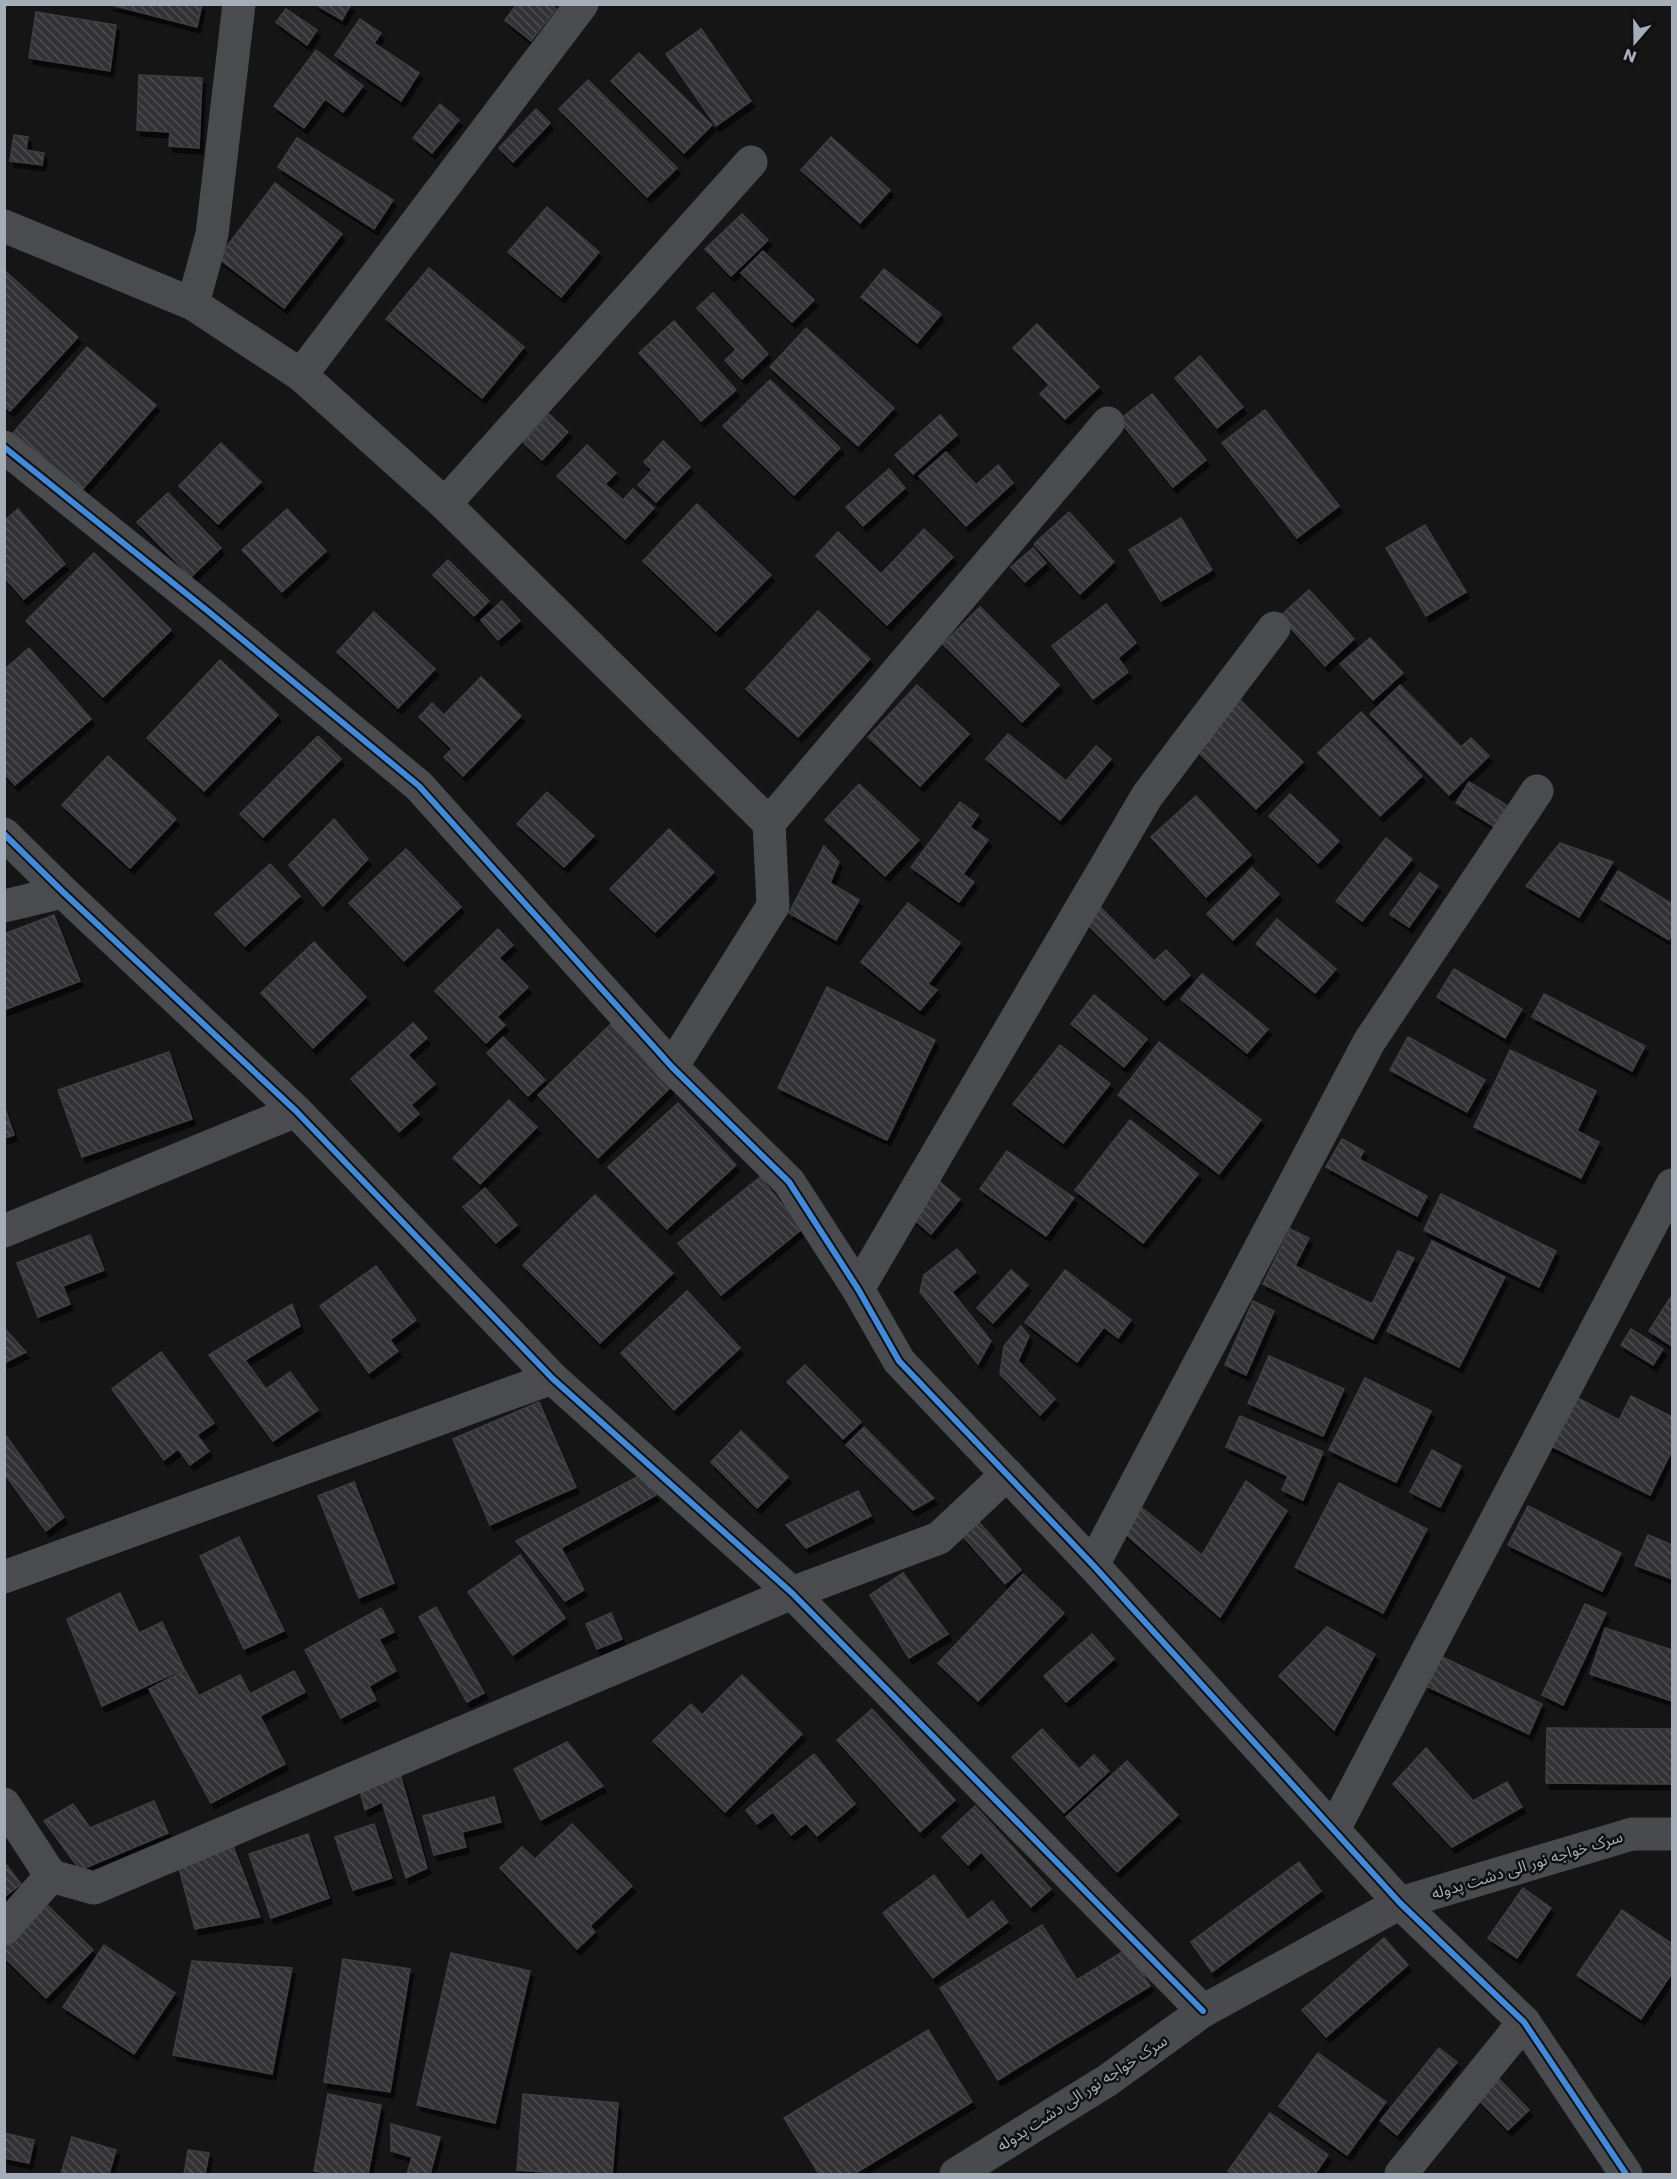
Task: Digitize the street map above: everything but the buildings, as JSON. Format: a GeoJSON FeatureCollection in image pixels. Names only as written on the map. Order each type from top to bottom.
{"type":"FeatureCollection","features":[{"type":"Feature","properties":{"kind":"main road","name":"سرک خواجه نور الی دشت پدوله"},"geometry":{"type":"LineString","coordinates":[[956,2175],[1108,2080],[1203,2012],[1400,1903],[1632,1834],[1672,1834]]}},
{"type":"Feature","properties":{"kind":"street"},"geometry":{"type":"LineString","coordinates":[[193,304],[213,234],[239,4]]}},
{"type":"Feature","properties":{"kind":"street"},"geometry":{"type":"LineString","coordinates":[[301,375],[582,4]]}},
{"type":"Feature","properties":{"kind":"street"},"geometry":{"type":"LineString","coordinates":[[445,504],[751,162]]}},
{"type":"Feature","properties":{"kind":"street"},"geometry":{"type":"LineString","coordinates":[[4,226],[193,304],[301,375],[445,504],[769,823],[773,906],[672,1067]]}},
{"type":"Feature","properties":{"kind":"street"},"geometry":{"type":"LineString","coordinates":[[769,823],[1108,423]]}},
{"type":"Feature","properties":{"kind":"street"},"geometry":{"type":"LineString","coordinates":[[4,447],[209,612],[419,786],[672,1067],[789,1182],[858,1289],[899,1360],[1094,1565],[1400,1903],[1524,2022],[1626,2175]]}},
{"type":"Feature","properties":{"kind":"street"},"geometry":{"type":"LineString","coordinates":[[858,1289],[1147,796],[1274,628]]}},
{"type":"Feature","properties":{"kind":"street"},"geometry":{"type":"LineString","coordinates":[[1094,1565],[1370,1042],[1537,791]]}},
{"type":"Feature","properties":{"kind":"street"},"geometry":{"type":"LineString","coordinates":[[4,834],[296,1111],[552,1378],[792,1593],[1203,2012]]}},
{"type":"Feature","properties":{"kind":"street"},"geometry":{"type":"LineString","coordinates":[[4,906],[63,892]]}},
{"type":"Feature","properties":{"kind":"street"},"geometry":{"type":"LineString","coordinates":[[4,1231],[296,1111]]}},
{"type":"Feature","properties":{"kind":"street"},"geometry":{"type":"LineString","coordinates":[[1334,1829],[1672,1185]]}},
{"type":"Feature","properties":{"kind":"street"},"geometry":{"type":"LineString","coordinates":[[4,1577],[552,1378]]}},
{"type":"Feature","properties":{"kind":"street"},"geometry":{"type":"LineString","coordinates":[[4,1804],[51,1876],[94,1887],[792,1593],[939,1538],[1006,1474]]}},
{"type":"Feature","properties":{"kind":"street"},"geometry":{"type":"LineString","coordinates":[[4,1929],[51,1876]]}},
{"type":"Feature","properties":{"kind":"street"},"geometry":{"type":"LineString","coordinates":[[1401,2175],[1524,2022]]}},
{"type":"Feature","properties":{"kind":"cycle path"},"geometry":{"type":"LineString","coordinates":[[4,447],[209,612],[419,786],[672,1067],[789,1182],[858,1289],[899,1361],[1093,1565],[1400,1903],[1524,2022],[1626,2174]]}},
{"type":"Feature","properties":{"kind":"cycle path"},"geometry":{"type":"LineString","coordinates":[[4,834],[296,1111],[552,1378],[792,1593],[1203,2011]]}}]}
